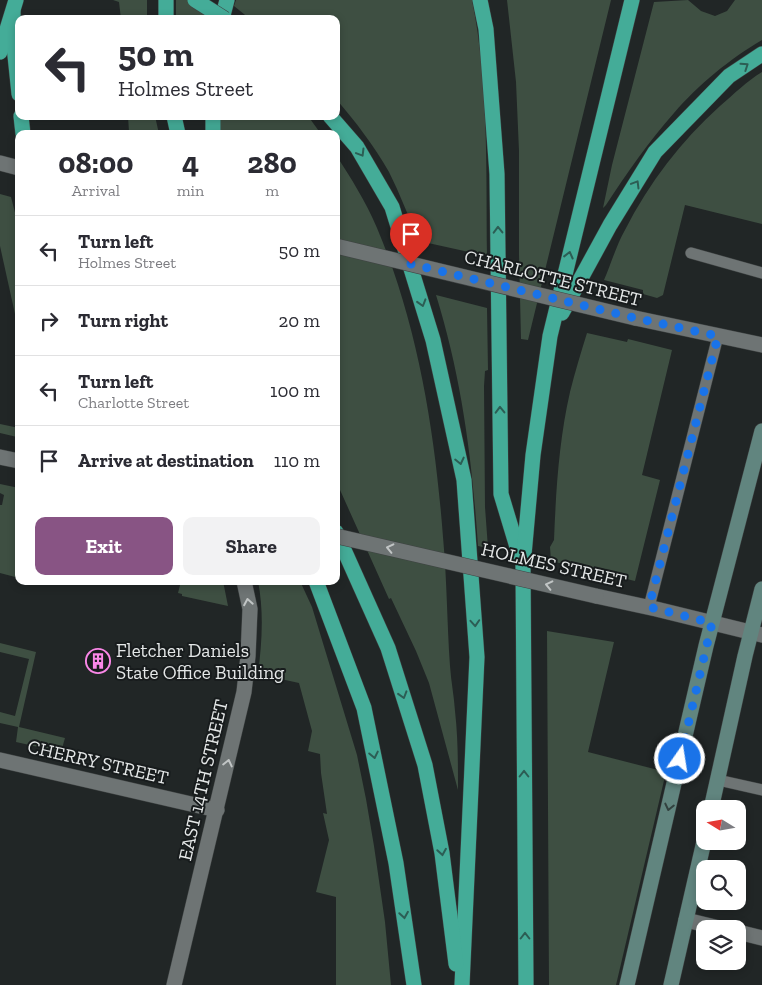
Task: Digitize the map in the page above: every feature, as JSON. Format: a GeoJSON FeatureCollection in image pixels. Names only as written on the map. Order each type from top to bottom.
{"type":"FeatureCollection","features":[{"type":"Feature","properties":{"kind":"highway"},"geometry":{"type":"LineString","coordinates":[[166,0],[166,15]]}},
{"type":"Feature","properties":{"kind":"highway"},"geometry":{"type":"LineString","coordinates":[[195,0],[218,15]]}},
{"type":"Feature","properties":{"kind":"highway"},"geometry":{"type":"LineString","coordinates":[[224,15],[226,0]]}},
{"type":"Feature","properties":{"kind":"highway"},"geometry":{"type":"LineString","coordinates":[[480,0],[486,29],[498,174],[501,494],[523,566]]}},
{"type":"Feature","properties":{"kind":"highway"},"geometry":{"type":"LineString","coordinates":[[526,985],[523,566],[533,455],[550,336],[632,0]]}},
{"type":"Feature","properties":{"kind":"highway"},"geometry":{"type":"LineString","coordinates":[[0,52],[14,6]]}},
{"type":"Feature","properties":{"kind":"highway"},"geometry":{"type":"LineString","coordinates":[[14,6],[15,56]]}},
{"type":"Feature","properties":{"kind":"highway"},"geometry":{"type":"LineString","coordinates":[[550,336],[610,226],[655,152],[729,76],[762,54]]}},
{"type":"Feature","properties":{"kind":"highway"},"geometry":{"type":"LineString","coordinates":[[333,120],[357,147],[392,207],[433,340],[464,480],[477,657],[461,985]]}},
{"type":"Feature","properties":{"kind":"highway"},"geometry":{"type":"LineString","coordinates":[[340,543],[388,648],[425,765],[442,854],[461,985]]}},
{"type":"Feature","properties":{"kind":"highway"},"geometry":{"type":"LineString","coordinates":[[318,585],[364,708],[396,863],[414,985]]}},
{"type":"Feature","properties":{"kind":"main road"},"geometry":{"type":"LineString","coordinates":[[627,985],[712,623],[762,431]]}},
{"type":"Feature","properties":{"kind":"main road"},"geometry":{"type":"LineString","coordinates":[[713,800],[756,633],[762,589]]}},
{"type":"Feature","properties":{"kind":"main road"},"geometry":{"type":"LineString","coordinates":[[671,985],[702,850]]}},
{"type":"Feature","properties":{"kind":"street"},"geometry":{"type":"LineString","coordinates":[[0,163],[15,167]]}},
{"type":"Feature","properties":{"kind":"street","name":"CHARLOTTE STREET"},"geometry":{"type":"LineString","coordinates":[[340,247],[635,318],[762,344]]}},
{"type":"Feature","properties":{"kind":"street"},"geometry":{"type":"LineString","coordinates":[[0,457],[15,460]]}},
{"type":"Feature","properties":{"kind":"street","name":"HOLMES STREET"},"geometry":{"type":"LineString","coordinates":[[340,535],[756,633]]}},
{"type":"Feature","properties":{"kind":"street","name":"EAST 14TH STREET"},"geometry":{"type":"LineString","coordinates":[[174,985],[244,692],[250,609],[245,585]]}},
{"type":"Feature","properties":{"kind":"street","name":"CHERRY STREET"},"geometry":{"type":"LineString","coordinates":[[0,760],[217,810]]}},
{"type":"Feature","properties":{"kind":"street"},"geometry":{"type":"LineString","coordinates":[[686,920],[696,922]]}},
{"type":"Feature","properties":{"kind":"street"},"geometry":{"type":"LineString","coordinates":[[746,934],[762,938]]}},
{"type":"Feature","properties":{"kind":"lane"},"geometry":{"type":"LineString","coordinates":[[691,254],[762,272]]}},
{"type":"Feature","properties":{"kind":"lane"},"geometry":{"type":"LineString","coordinates":[[649,607],[718,336]]}},
{"type":"Feature","properties":{"kind":"lane"},"geometry":{"type":"LineString","coordinates":[[718,780],[762,790]]}},
{"type":"Feature","properties":{"kind":"green space"},"geometry":{"type":"Polygon","coordinates":[[[113,0],[147,0],[147,15],[121,15],[119,2],[113,0]]]}},
{"type":"Feature","properties":{"kind":"green space"},"geometry":{"type":"Polygon","coordinates":[[[176,0],[210,0],[205,15],[176,15],[176,0]]]}},
{"type":"Feature","properties":{"kind":"green space"},"geometry":{"type":"Polygon","coordinates":[[[236,0],[472,0],[481,63],[486,127],[487,256],[419,241],[389,172],[364,134],[340,104],[340,15],[245,15],[234,6],[236,0]]]}},
{"type":"Feature","properties":{"kind":"green space"},"geometry":{"type":"Polygon","coordinates":[[[507,0],[611,0],[528,340],[521,339],[519,151],[516,82],[507,0]]]}},
{"type":"Feature","properties":{"kind":"green space"},"geometry":{"type":"Polygon","coordinates":[[[688,0],[701,11],[715,16],[727,11],[735,0],[762,0],[762,40],[715,73],[683,103],[647,146],[603,208],[612,165],[654,2],[688,0]]]}},
{"type":"Feature","properties":{"kind":"green space"},"geometry":{"type":"Polygon","coordinates":[[[762,72],[762,224],[685,205],[663,295],[657,298],[643,294],[643,290],[604,280],[619,242],[655,179],[679,148],[706,119],[751,79],[762,72]]]}},
{"type":"Feature","properties":{"kind":"green space"},"geometry":{"type":"Polygon","coordinates":[[[128,120],[156,120],[158,130],[129,130],[128,120]]]}},
{"type":"Feature","properties":{"kind":"green space"},"geometry":{"type":"Polygon","coordinates":[[[218,120],[311,120],[318,130],[218,130],[218,120]]]}},
{"type":"Feature","properties":{"kind":"green space"},"geometry":{"type":"Polygon","coordinates":[[[340,161],[368,209],[391,265],[414,341],[422,380],[440,498],[450,666],[457,731],[458,790],[429,683],[391,598],[389,599],[340,490],[340,161]]]}},
{"type":"Feature","properties":{"kind":"green space"},"geometry":{"type":"Polygon","coordinates":[[[0,194],[11,197],[15,212],[15,314],[0,246],[0,194]]]}},
{"type":"Feature","properties":{"kind":"green space"},"geometry":{"type":"Polygon","coordinates":[[[436,295],[487,308],[488,370],[485,371],[484,386],[485,507],[488,548],[478,546],[473,482],[465,419],[453,357],[436,295]]]}},
{"type":"Feature","properties":{"kind":"green space"},"geometry":{"type":"Polygon","coordinates":[[[587,333],[627,342],[628,339],[672,350],[642,475],[660,480],[635,581],[551,561],[550,547],[554,540],[563,428],[570,392],[587,333]]]}},
{"type":"Feature","properties":{"kind":"green space"},"geometry":{"type":"Polygon","coordinates":[[[0,424],[15,427],[15,437],[0,433],[0,424]]]}},
{"type":"Feature","properties":{"kind":"green space"},"geometry":{"type":"Polygon","coordinates":[[[0,484],[15,487],[15,577],[0,573],[0,505],[2,505],[4,495],[0,493],[0,484]]]}},
{"type":"Feature","properties":{"kind":"green space"},"geometry":{"type":"Polygon","coordinates":[[[180,585],[224,585],[228,606],[182,596],[182,594],[178,593],[180,585]]]}},
{"type":"Feature","properties":{"kind":"green space"},"geometry":{"type":"Polygon","coordinates":[[[259,585],[302,585],[312,607],[357,755],[374,846],[385,922],[391,985],[336,985],[336,897],[316,892],[329,840],[323,813],[327,814],[320,754],[308,751],[312,731],[299,683],[258,674],[262,627],[259,585]]]}},
{"type":"Feature","properties":{"kind":"green space"},"geometry":{"type":"Polygon","coordinates":[[[547,631],[614,642],[588,752],[666,772],[616,985],[549,985],[547,631]]]}},
{"type":"Feature","properties":{"kind":"green space"},"geometry":{"type":"Polygon","coordinates":[[[0,643],[36,652],[19,727],[65,738],[61,752],[16,742],[18,727],[0,723],[0,712],[15,716],[29,659],[0,652],[0,643]]]}},
{"type":"Feature","properties":{"kind":"place","name":"Fletcher Daniels State Office Building"},"geometry":{"type":"Point","coordinates":[98,661]}},
{"type":"Feature","properties":{"kind":"route"},"geometry":{"type":"LineString","coordinates":[[411,264],[718,336],[649,607],[712,623],[680,759]]}}]}
